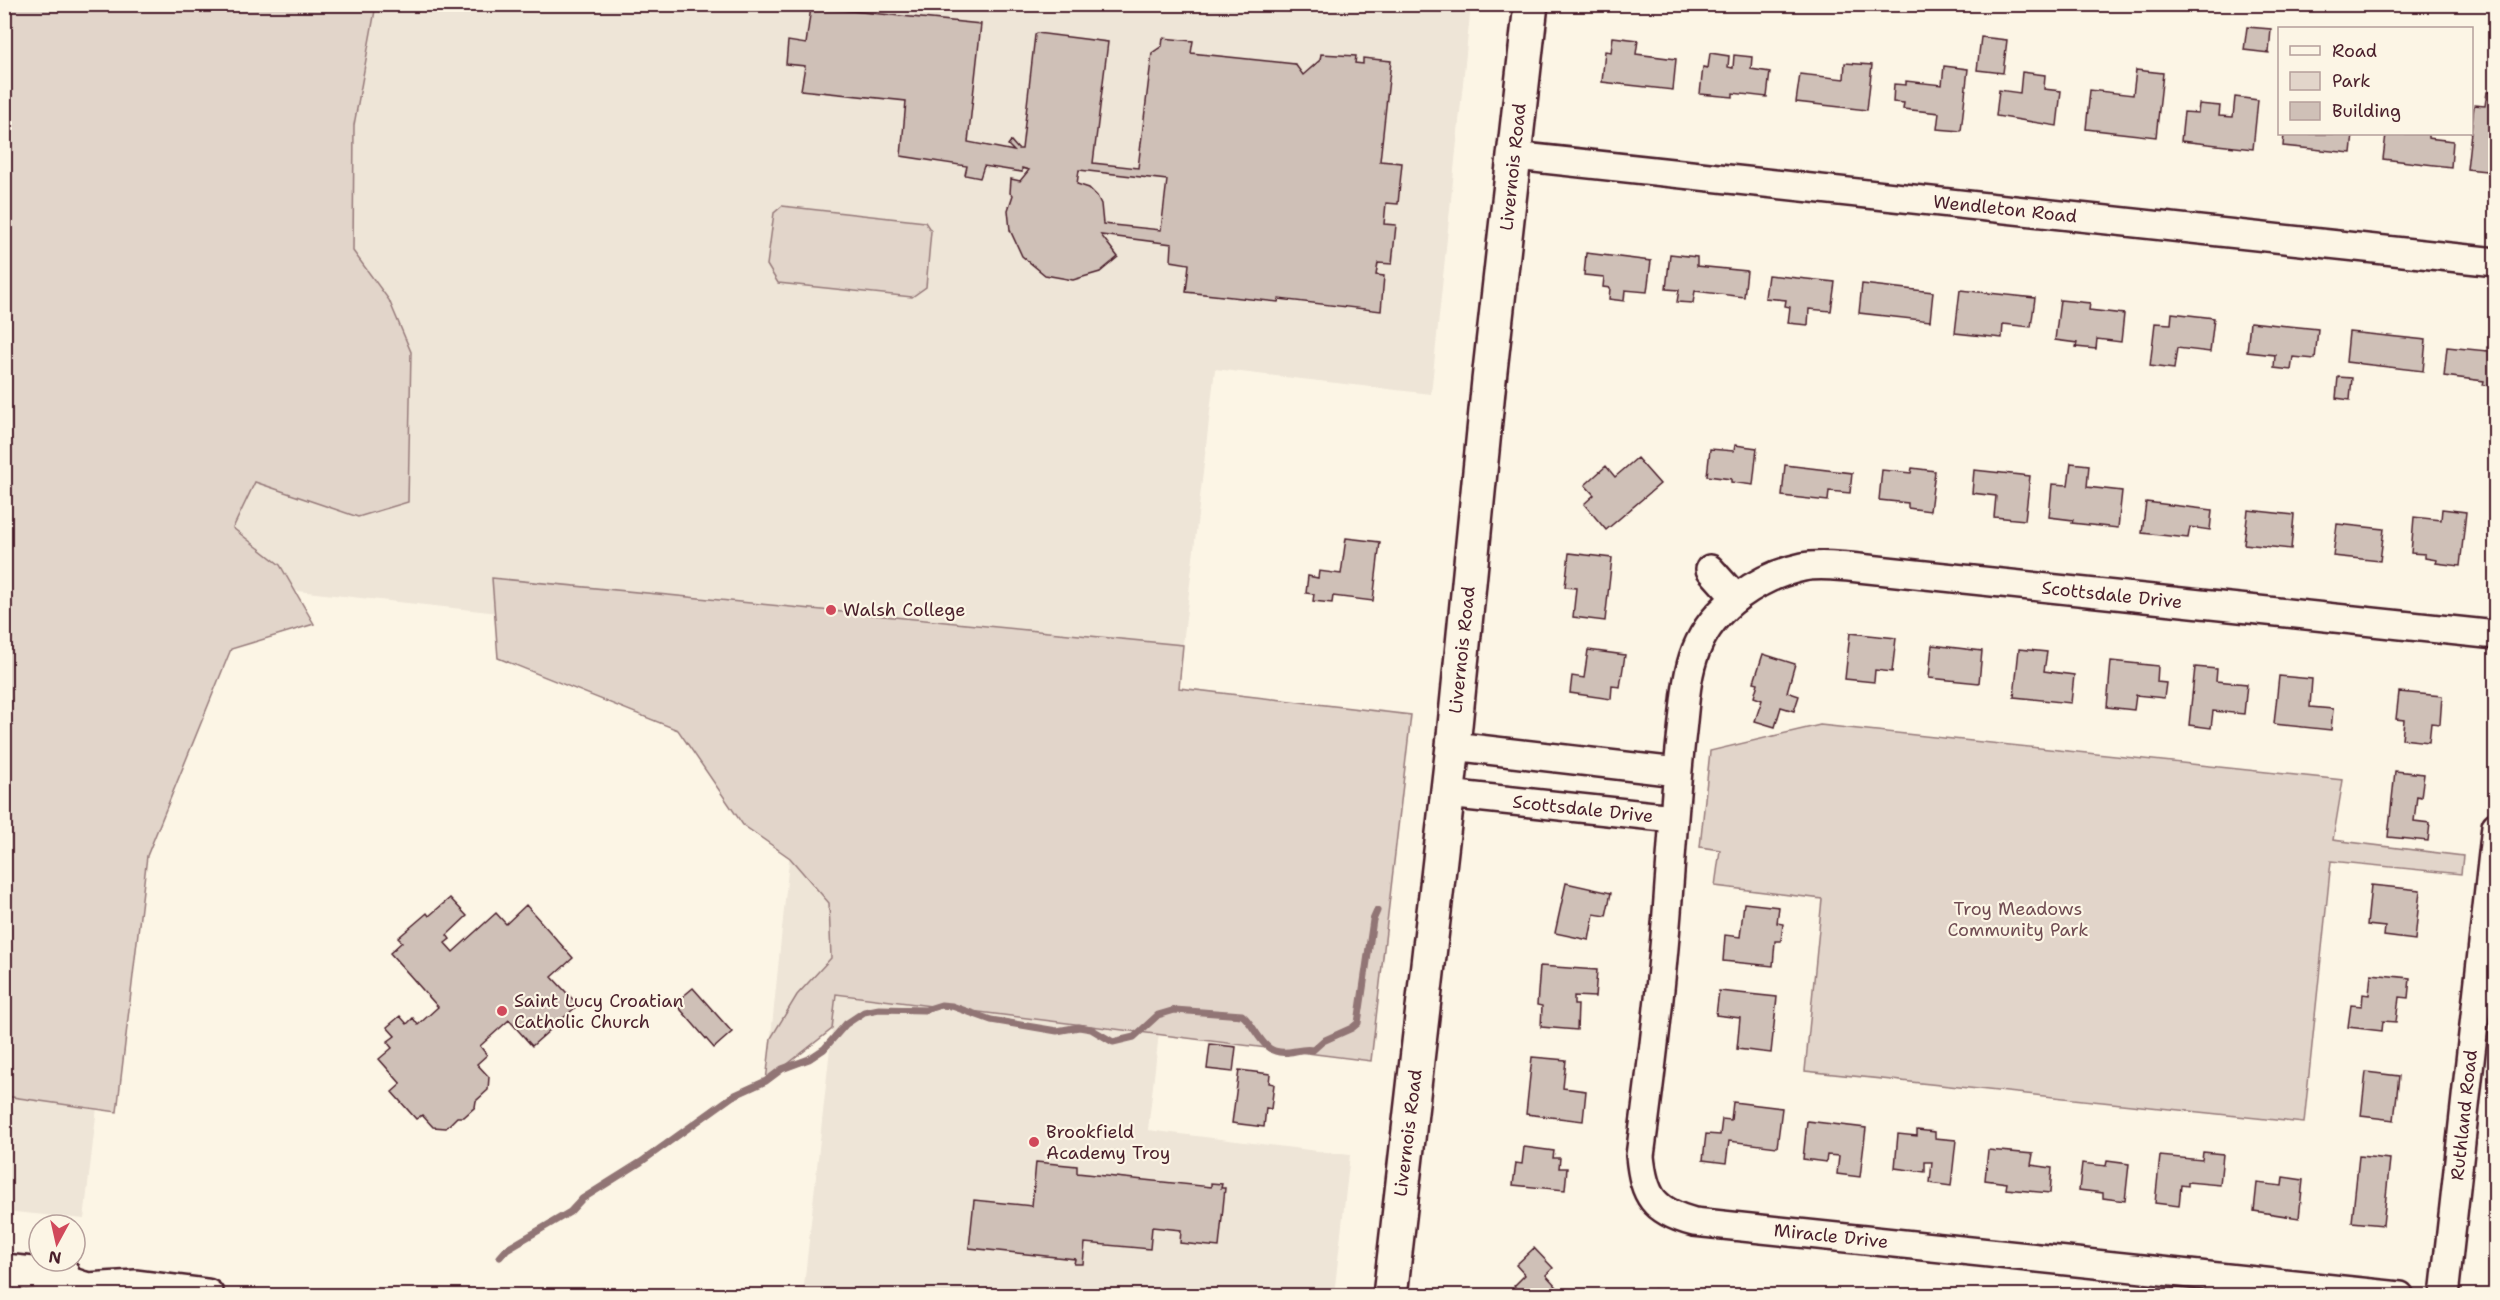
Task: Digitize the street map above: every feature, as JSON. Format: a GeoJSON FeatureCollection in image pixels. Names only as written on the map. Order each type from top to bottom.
{"type":"FeatureCollection","features":[{"type":"Feature","properties":{"kind":"main road","name":"Livernois Road"},"geometry":{"type":"LineString","coordinates":[[1390,1296],[1448,794],[1489,380],[1531,4]]}},
{"type":"Feature","properties":{"kind":"main road"},"geometry":{"type":"LineString","coordinates":[[4,1271],[42,1275],[91,1270],[154,1291],[207,1296]]}},
{"type":"Feature","properties":{"kind":"street","name":"Wendleton Road"},"geometry":{"type":"LineString","coordinates":[[1515,156],[2496,261]]}},
{"type":"Feature","properties":{"kind":"street","name":"Scottsdale Drive"},"geometry":{"type":"LineString","coordinates":[[1448,794],[1673,818],[1689,677],[1696,650],[1708,628],[1736,598],[1758,584],[1804,567],[1827,565],[2496,635]]}},
{"type":"Feature","properties":{"kind":"street"},"geometry":{"type":"LineString","coordinates":[[1710,569],[1736,598]]}},
{"type":"Feature","properties":{"kind":"street"},"geometry":{"type":"LineString","coordinates":[[1453,746],[1677,772]]}},
{"type":"Feature","properties":{"kind":"street","name":"Miracle Drive"},"geometry":{"type":"LineString","coordinates":[[1673,818],[1665,941],[1640,1156],[1642,1178],[1653,1201],[1665,1212],[1694,1222],[2181,1284],[2400,1296]]}},
{"type":"Feature","properties":{"kind":"street","name":"Ruthland Road"},"geometry":{"type":"LineString","coordinates":[[2444,1296],[2496,826]]}},
{"type":"Feature","properties":{"kind":"shaded area","name":"Walsh College"},"geometry":{"type":"Polygon","coordinates":[[[108,5],[1471,5],[1431,394],[1215,369],[1178,687],[1411,715],[1159,1033],[1148,1130],[1350,1155],[1334,1295],[803,1295],[832,1030],[767,1075],[811,647],[159,576],[85,1213],[5,1211],[5,896],[108,5]]]}},
{"type":"Feature","properties":{"kind":"green space"},"geometry":{"type":"Polygon","coordinates":[[[5,4],[376,5],[354,125],[353,251],[389,300],[411,352],[408,502],[358,517],[255,482],[233,528],[280,565],[314,624],[231,649],[147,856],[117,1112],[5,1096],[5,4]]]}},
{"type":"Feature","properties":{"kind":"green space"},"geometry":{"type":"Polygon","coordinates":[[[782,206],[925,222],[931,231],[926,287],[912,297],[778,283],[767,265],[774,213],[782,206]]]}},
{"type":"Feature","properties":{"kind":"green space"},"geometry":{"type":"Polygon","coordinates":[[[492,578],[1183,645],[1179,688],[1411,715],[1371,1061],[836,994],[832,1029],[766,1081],[771,1038],[797,995],[831,958],[829,903],[790,858],[743,825],[678,730],[498,658],[492,578]]]}},
{"type":"Feature","properties":{"kind":"green space","name":"Troy Meadows Community Park"},"geometry":{"type":"Polygon","coordinates":[[[1820,725],[2343,780],[2333,840],[2463,856],[2461,874],[2331,861],[2304,1123],[1805,1071],[1822,899],[1715,886],[1720,850],[1700,847],[1710,751],[1820,725]]]}},
{"type":"Feature","properties":{"kind":"building"},"geometry":{"type":"Polygon","coordinates":[[[811,7],[981,24],[968,142],[1014,151],[1008,145],[1011,141],[1018,149],[1022,149],[1035,35],[1037,33],[1108,42],[1093,163],[1138,168],[1152,53],[1162,46],[1163,38],[1193,41],[1191,53],[1295,64],[1303,75],[1320,60],[1321,54],[1356,56],[1355,63],[1363,64],[1363,58],[1391,61],[1380,161],[1402,163],[1398,204],[1386,203],[1384,224],[1396,225],[1392,264],[1378,263],[1376,275],[1384,276],[1381,311],[1279,299],[1278,302],[1186,292],[1189,264],[1171,261],[1172,244],[1101,235],[1118,257],[1100,272],[1073,280],[1045,275],[1022,256],[1010,230],[1008,210],[1013,195],[1010,193],[1011,179],[1020,181],[1029,170],[1022,168],[1022,172],[984,166],[980,178],[965,175],[967,166],[901,156],[906,101],[801,90],[805,66],[786,64],[788,41],[806,44],[811,7]],[[1079,170],[1077,184],[1089,188],[1097,196],[1101,204],[1103,224],[1161,230],[1167,180],[1079,170]]]}},
{"type":"Feature","properties":{"kind":"building"},"geometry":{"type":"Polygon","coordinates":[[[2247,27],[2271,29],[2269,53],[2244,50],[2247,27]]]}},
{"type":"Feature","properties":{"kind":"building"},"geometry":{"type":"Polygon","coordinates":[[[1613,37],[1638,40],[1636,54],[1676,59],[1673,90],[1602,82],[1605,51],[1611,52],[1613,37]]]}},
{"type":"Feature","properties":{"kind":"building"},"geometry":{"type":"Polygon","coordinates":[[[1981,37],[2007,40],[2003,73],[1977,70],[1981,37]]]}},
{"type":"Feature","properties":{"kind":"building"},"geometry":{"type":"Polygon","coordinates":[[[1710,53],[1729,56],[1728,67],[1733,68],[1734,55],[1752,57],[1751,69],[1770,72],[1767,97],[1733,93],[1733,97],[1700,94],[1703,67],[1708,68],[1710,53]]]}},
{"type":"Feature","properties":{"kind":"building"},"geometry":{"type":"Polygon","coordinates":[[[1845,63],[1872,65],[1867,110],[1796,102],[1800,74],[1844,79],[1845,63]]]}},
{"type":"Feature","properties":{"kind":"building"},"geometry":{"type":"Polygon","coordinates":[[[1944,66],[1968,69],[1961,131],[1937,129],[1939,113],[1903,109],[1904,103],[1893,102],[1894,84],[1906,85],[1906,81],[1942,85],[1944,66]]]}},
{"type":"Feature","properties":{"kind":"building"},"geometry":{"type":"Polygon","coordinates":[[[2136,70],[2163,73],[2156,137],[2086,129],[2090,90],[2133,95],[2136,70]]]}},
{"type":"Feature","properties":{"kind":"building"},"geometry":{"type":"Polygon","coordinates":[[[2022,72],[2045,75],[2044,89],[2061,91],[2057,126],[1996,116],[1999,90],[2020,93],[2022,72]]]}},
{"type":"Feature","properties":{"kind":"building"},"geometry":{"type":"Polygon","coordinates":[[[2487,92],[2496,93],[2493,119],[2496,119],[2496,172],[2467,169],[2471,135],[2473,135],[2474,105],[2485,106],[2487,92]]]}},
{"type":"Feature","properties":{"kind":"building"},"geometry":{"type":"Polygon","coordinates":[[[2235,97],[2258,100],[2253,149],[2181,141],[2184,112],[2198,113],[2199,104],[2220,106],[2219,116],[2233,117],[2235,97]]]}},
{"type":"Feature","properties":{"kind":"building"},"geometry":{"type":"Polygon","coordinates":[[[2284,135],[2353,135],[2351,153],[2283,146],[2284,135]]]}},
{"type":"Feature","properties":{"kind":"building"},"geometry":{"type":"Polygon","coordinates":[[[2386,135],[2428,135],[2428,138],[2453,141],[2451,167],[2383,159],[2386,135]]]}},
{"type":"Feature","properties":{"kind":"building"},"geometry":{"type":"Polygon","coordinates":[[[1586,253],[1651,261],[1647,292],[1625,290],[1624,301],[1609,299],[1610,288],[1603,287],[1604,277],[1584,275],[1586,253]]]}},
{"type":"Feature","properties":{"kind":"building"},"geometry":{"type":"Polygon","coordinates":[[[1670,254],[1697,257],[1697,266],[1747,271],[1744,297],[1695,291],[1693,303],[1677,302],[1679,290],[1666,289],[1670,254]]]}},
{"type":"Feature","properties":{"kind":"building"},"geometry":{"type":"Polygon","coordinates":[[[1768,275],[1835,282],[1831,311],[1809,309],[1808,325],[1788,323],[1790,307],[1785,306],[1786,300],[1765,298],[1768,275]]]}},
{"type":"Feature","properties":{"kind":"building"},"geometry":{"type":"Polygon","coordinates":[[[1862,284],[1933,292],[1930,321],[1859,313],[1862,284]]]}},
{"type":"Feature","properties":{"kind":"building"},"geometry":{"type":"Polygon","coordinates":[[[1960,290],[2035,298],[2031,327],[2003,324],[2002,338],[1955,333],[1960,290]]]}},
{"type":"Feature","properties":{"kind":"building"},"geometry":{"type":"Polygon","coordinates":[[[2060,300],[2090,303],[2089,310],[2124,314],[2121,342],[2097,339],[2096,349],[2076,347],[2077,343],[2055,340],[2060,300]]]}},
{"type":"Feature","properties":{"kind":"building"},"geometry":{"type":"Polygon","coordinates":[[[2172,313],[2214,318],[2210,352],[2177,348],[2174,369],[2150,366],[2155,323],[2171,324],[2172,313]]]}},
{"type":"Feature","properties":{"kind":"building"},"geometry":{"type":"Polygon","coordinates":[[[2250,322],[2318,329],[2315,359],[2293,357],[2291,370],[2274,368],[2275,355],[2247,352],[2250,322]]]}},
{"type":"Feature","properties":{"kind":"building"},"geometry":{"type":"Polygon","coordinates":[[[2349,332],[2426,340],[2423,371],[2346,362],[2349,332]]]}},
{"type":"Feature","properties":{"kind":"building"},"geometry":{"type":"Polygon","coordinates":[[[2447,347],[2487,351],[2487,347],[2496,348],[2496,387],[2483,385],[2484,381],[2444,376],[2447,347]]]}},
{"type":"Feature","properties":{"kind":"building"},"geometry":{"type":"Polygon","coordinates":[[[2338,377],[2352,378],[2350,400],[2336,398],[2338,377]]]}},
{"type":"Feature","properties":{"kind":"building"},"geometry":{"type":"Polygon","coordinates":[[[1735,445],[1757,448],[1753,485],[1707,476],[1710,449],[1734,451],[1735,445]]]}},
{"type":"Feature","properties":{"kind":"building"},"geometry":{"type":"Polygon","coordinates":[[[1637,458],[1660,484],[1606,530],[1584,504],[1594,495],[1585,485],[1606,466],[1615,477],[1637,458]]]}},
{"type":"Feature","properties":{"kind":"building"},"geometry":{"type":"Polygon","coordinates":[[[2071,463],[2089,465],[2087,487],[2122,491],[2118,528],[2072,523],[2073,520],[2049,517],[2052,484],[2068,485],[2071,463]]]}},
{"type":"Feature","properties":{"kind":"building"},"geometry":{"type":"Polygon","coordinates":[[[1785,465],[1852,473],[1850,493],[1829,491],[1828,501],[1782,496],[1785,465]]]}},
{"type":"Feature","properties":{"kind":"building"},"geometry":{"type":"Polygon","coordinates":[[[1912,468],[1935,471],[1930,511],[1908,508],[1908,503],[1879,500],[1882,470],[1911,473],[1912,468]]]}},
{"type":"Feature","properties":{"kind":"building"},"geometry":{"type":"Polygon","coordinates":[[[1974,470],[2030,476],[2025,520],[1994,517],[1996,496],[1972,493],[1974,470]]]}},
{"type":"Feature","properties":{"kind":"building"},"geometry":{"type":"Polygon","coordinates":[[[2146,502],[2212,510],[2210,530],[2190,527],[2188,538],[2142,533],[2146,502]]]}},
{"type":"Feature","properties":{"kind":"building"},"geometry":{"type":"Polygon","coordinates":[[[2442,509],[2466,512],[2460,566],[2436,563],[2437,560],[2425,558],[2425,554],[2411,553],[2414,517],[2441,520],[2442,509]]]}},
{"type":"Feature","properties":{"kind":"building"},"geometry":{"type":"Polygon","coordinates":[[[2248,510],[2294,515],[2291,549],[2244,544],[2248,510]]]}},
{"type":"Feature","properties":{"kind":"building"},"geometry":{"type":"Polygon","coordinates":[[[2337,524],[2384,529],[2380,561],[2333,556],[2337,524]]]}},
{"type":"Feature","properties":{"kind":"building"},"geometry":{"type":"Polygon","coordinates":[[[1346,538],[1380,542],[1373,601],[1333,596],[1332,603],[1313,601],[1314,594],[1306,593],[1308,576],[1318,578],[1319,571],[1341,574],[1346,538]]]}},
{"type":"Feature","properties":{"kind":"building"},"geometry":{"type":"Polygon","coordinates":[[[1569,553],[1612,558],[1605,621],[1573,617],[1576,588],[1565,587],[1569,553]]]}},
{"type":"Feature","properties":{"kind":"building"},"geometry":{"type":"Polygon","coordinates":[[[1850,633],[1896,638],[1892,672],[1875,670],[1874,682],[1845,679],[1850,633]]]}},
{"type":"Feature","properties":{"kind":"building"},"geometry":{"type":"Polygon","coordinates":[[[1932,645],[1982,651],[1979,683],[1929,678],[1932,645]]]}},
{"type":"Feature","properties":{"kind":"building"},"geometry":{"type":"Polygon","coordinates":[[[2019,649],[2047,652],[2044,671],[2074,675],[2071,703],[2014,697],[2019,649]]]}},
{"type":"Feature","properties":{"kind":"building"},"geometry":{"type":"Polygon","coordinates":[[[1588,650],[1625,655],[1620,687],[1612,686],[1611,699],[1570,693],[1572,676],[1584,678],[1588,650]]]}},
{"type":"Feature","properties":{"kind":"building"},"geometry":{"type":"Polygon","coordinates":[[[1763,654],[1795,664],[1787,692],[1799,696],[1794,711],[1781,707],[1775,727],[1755,721],[1762,700],[1754,697],[1758,683],[1754,682],[1763,654]]]}},
{"type":"Feature","properties":{"kind":"building"},"geometry":{"type":"Polygon","coordinates":[[[2111,661],[2158,666],[2157,682],[2166,683],[2164,698],[2136,695],[2134,710],[2107,707],[2111,661]]]}},
{"type":"Feature","properties":{"kind":"building"},"geometry":{"type":"Polygon","coordinates":[[[2195,667],[2217,669],[2216,681],[2247,684],[2244,714],[2213,711],[2211,728],[2189,725],[2195,667]]]}},
{"type":"Feature","properties":{"kind":"building"},"geometry":{"type":"Polygon","coordinates":[[[2279,676],[2312,679],[2310,707],[2333,709],[2331,730],[2274,724],[2279,676]]]}},
{"type":"Feature","properties":{"kind":"building"},"geometry":{"type":"Polygon","coordinates":[[[2399,692],[2442,696],[2440,724],[2431,723],[2429,742],[2402,739],[2404,720],[2396,719],[2399,692]]]}},
{"type":"Feature","properties":{"kind":"building"},"geometry":{"type":"Polygon","coordinates":[[[2395,771],[2424,774],[2421,797],[2417,796],[2414,821],[2430,823],[2428,841],[2388,837],[2395,771]]]}},
{"type":"Feature","properties":{"kind":"building"},"geometry":{"type":"Polygon","coordinates":[[[1566,883],[1611,893],[1606,916],[1594,914],[1589,940],[1555,933],[1566,883]]]}},
{"type":"Feature","properties":{"kind":"building"},"geometry":{"type":"Polygon","coordinates":[[[2371,885],[2420,890],[2415,940],[2384,936],[2385,927],[2367,925],[2371,885]]]}},
{"type":"Feature","properties":{"kind":"building","name":"Saint Lucy Croatian Catholic Church"},"geometry":{"type":"Polygon","coordinates":[[[450,898],[467,916],[447,935],[450,939],[445,943],[453,952],[496,913],[506,924],[526,905],[573,958],[552,977],[578,1005],[532,1046],[509,1020],[480,1046],[487,1055],[477,1064],[489,1077],[488,1090],[464,1117],[457,1117],[446,1128],[433,1127],[422,1115],[416,1119],[392,1092],[401,1084],[379,1059],[392,1048],[387,1042],[395,1036],[387,1027],[400,1016],[407,1024],[413,1018],[418,1025],[438,1007],[390,953],[402,942],[398,938],[427,913],[429,916],[450,898]]]}},
{"type":"Feature","properties":{"kind":"building"},"geometry":{"type":"Polygon","coordinates":[[[1744,903],[1779,907],[1777,923],[1783,924],[1781,941],[1775,941],[1773,966],[1723,961],[1725,935],[1740,937],[1744,903]]]}},
{"type":"Feature","properties":{"kind":"building"},"geometry":{"type":"Polygon","coordinates":[[[1540,966],[1597,970],[1595,997],[1574,996],[1574,1005],[1578,1005],[1577,1030],[1541,1027],[1542,1006],[1537,1005],[1540,966]]]}},
{"type":"Feature","properties":{"kind":"building"},"geometry":{"type":"Polygon","coordinates":[[[2371,974],[2410,978],[2408,998],[2399,997],[2396,1022],[2383,1021],[2382,1031],[2348,1027],[2351,1005],[2362,1006],[2363,994],[2369,995],[2371,974]]]}},
{"type":"Feature","properties":{"kind":"building"},"geometry":{"type":"Polygon","coordinates":[[[693,988],[732,1032],[714,1048],[675,1003],[693,988]]]}},
{"type":"Feature","properties":{"kind":"building"},"geometry":{"type":"Polygon","coordinates":[[[1719,991],[1777,997],[1771,1053],[1737,1049],[1740,1018],[1716,1015],[1719,991]]]}},
{"type":"Feature","properties":{"kind":"building"},"geometry":{"type":"Polygon","coordinates":[[[1210,1044],[1236,1047],[1233,1072],[1207,1069],[1210,1044]]]}},
{"type":"Feature","properties":{"kind":"building"},"geometry":{"type":"Polygon","coordinates":[[[1532,1057],[1566,1060],[1563,1088],[1586,1091],[1583,1121],[1526,1114],[1532,1057]]]}},
{"type":"Feature","properties":{"kind":"building"},"geometry":{"type":"Polygon","coordinates":[[[1239,1070],[1270,1074],[1269,1083],[1274,1084],[1271,1109],[1266,1108],[1264,1127],[1232,1123],[1239,1070]]]}},
{"type":"Feature","properties":{"kind":"building"},"geometry":{"type":"Polygon","coordinates":[[[2366,1072],[2399,1076],[2394,1120],[2361,1116],[2366,1072]]]}},
{"type":"Feature","properties":{"kind":"building"},"geometry":{"type":"Polygon","coordinates":[[[1733,1102],[1782,1108],[1777,1147],[1729,1141],[1726,1163],[1703,1160],[1706,1134],[1720,1135],[1722,1119],[1731,1120],[1733,1102]]]}},
{"type":"Feature","properties":{"kind":"building"},"geometry":{"type":"Polygon","coordinates":[[[1807,1121],[1866,1128],[1860,1177],[1837,1174],[1839,1156],[1827,1155],[1826,1162],[1803,1159],[1807,1121]]]}},
{"type":"Feature","properties":{"kind":"building"},"geometry":{"type":"Polygon","coordinates":[[[1917,1130],[1935,1132],[1935,1138],[1956,1140],[1951,1186],[1930,1183],[1932,1162],[1925,1162],[1925,1172],[1895,1168],[1898,1134],[1917,1136],[1917,1130]]]}},
{"type":"Feature","properties":{"kind":"building"},"geometry":{"type":"Polygon","coordinates":[[[1524,1147],[1554,1151],[1553,1158],[1560,1158],[1559,1168],[1567,1168],[1565,1190],[1513,1185],[1516,1163],[1522,1164],[1524,1147]]]}},
{"type":"Feature","properties":{"kind":"building"},"geometry":{"type":"Polygon","coordinates":[[[1988,1150],[2033,1154],[2031,1165],[2052,1168],[2050,1193],[2006,1189],[2007,1183],[1985,1180],[1988,1150]]]}},
{"type":"Feature","properties":{"kind":"building"},"geometry":{"type":"Polygon","coordinates":[[[2203,1152],[2223,1154],[2220,1185],[2188,1182],[2188,1186],[2181,1185],[2179,1206],[2155,1203],[2160,1156],[2202,1160],[2203,1152]]]}},
{"type":"Feature","properties":{"kind":"building"},"geometry":{"type":"Polygon","coordinates":[[[2359,1156],[2390,1159],[2383,1225],[2352,1222],[2359,1156]]]}},
{"type":"Feature","properties":{"kind":"building"},"geometry":{"type":"Polygon","coordinates":[[[2107,1161],[2129,1164],[2125,1201],[2103,1198],[2103,1193],[2079,1190],[2082,1163],[2106,1166],[2107,1161]]]}},
{"type":"Feature","properties":{"kind":"building"},"geometry":{"type":"Polygon","coordinates":[[[1036,1162],[1077,1166],[1077,1173],[1211,1187],[1211,1183],[1222,1184],[1221,1188],[1225,1188],[1219,1247],[1180,1243],[1181,1230],[1152,1227],[1150,1249],[1085,1243],[1083,1264],[1074,1264],[1075,1259],[969,1248],[974,1200],[1032,1206],[1036,1162]]]}},
{"type":"Feature","properties":{"kind":"building"},"geometry":{"type":"Polygon","coordinates":[[[2283,1177],[2303,1180],[2299,1218],[2254,1211],[2257,1183],[2282,1186],[2283,1177]]]}},
{"type":"Feature","properties":{"kind":"building"},"geometry":{"type":"Polygon","coordinates":[[[1534,1248],[1553,1268],[1546,1275],[1565,1296],[1523,1296],[1514,1286],[1525,1275],[1516,1265],[1534,1248]]]}},
{"type":"Feature","properties":{"kind":"building"},"geometry":{"type":"Polygon","coordinates":[[[1654,1289],[1680,1293],[1679,1296],[1653,1296],[1654,1289]]]}},
{"type":"Feature","properties":{"kind":"building"},"geometry":{"type":"Polygon","coordinates":[[[1742,1292],[1767,1295],[1767,1296],[1741,1296],[1742,1292]]]}},
{"type":"Feature","properties":{"kind":"waterway"},"geometry":{"type":"LineString","coordinates":[[500,1257],[507,1249],[570,1212],[582,1199],[641,1162],[733,1096],[766,1081],[782,1069],[809,1059],[824,1049],[846,1024],[864,1012],[879,1009],[925,1010],[941,1005],[952,1006],[991,1020],[1057,1031],[1079,1027],[1091,1029],[1113,1042],[1134,1037],[1158,1015],[1175,1010],[1242,1015],[1270,1049],[1285,1053],[1313,1050],[1323,1041],[1358,1023],[1373,920],[1377,911]]}},
{"type":"Feature","properties":{"kind":"place","name":"Walsh College"},"geometry":{"type":"Point","coordinates":[831,610]}},
{"type":"Feature","properties":{"kind":"place","name":"Saint Lucy Croatian Catholic Church"},"geometry":{"type":"Point","coordinates":[502,1011]}},
{"type":"Feature","properties":{"kind":"place","name":"Brookfield Academy Troy"},"geometry":{"type":"Point","coordinates":[1034,1142]}}]}
